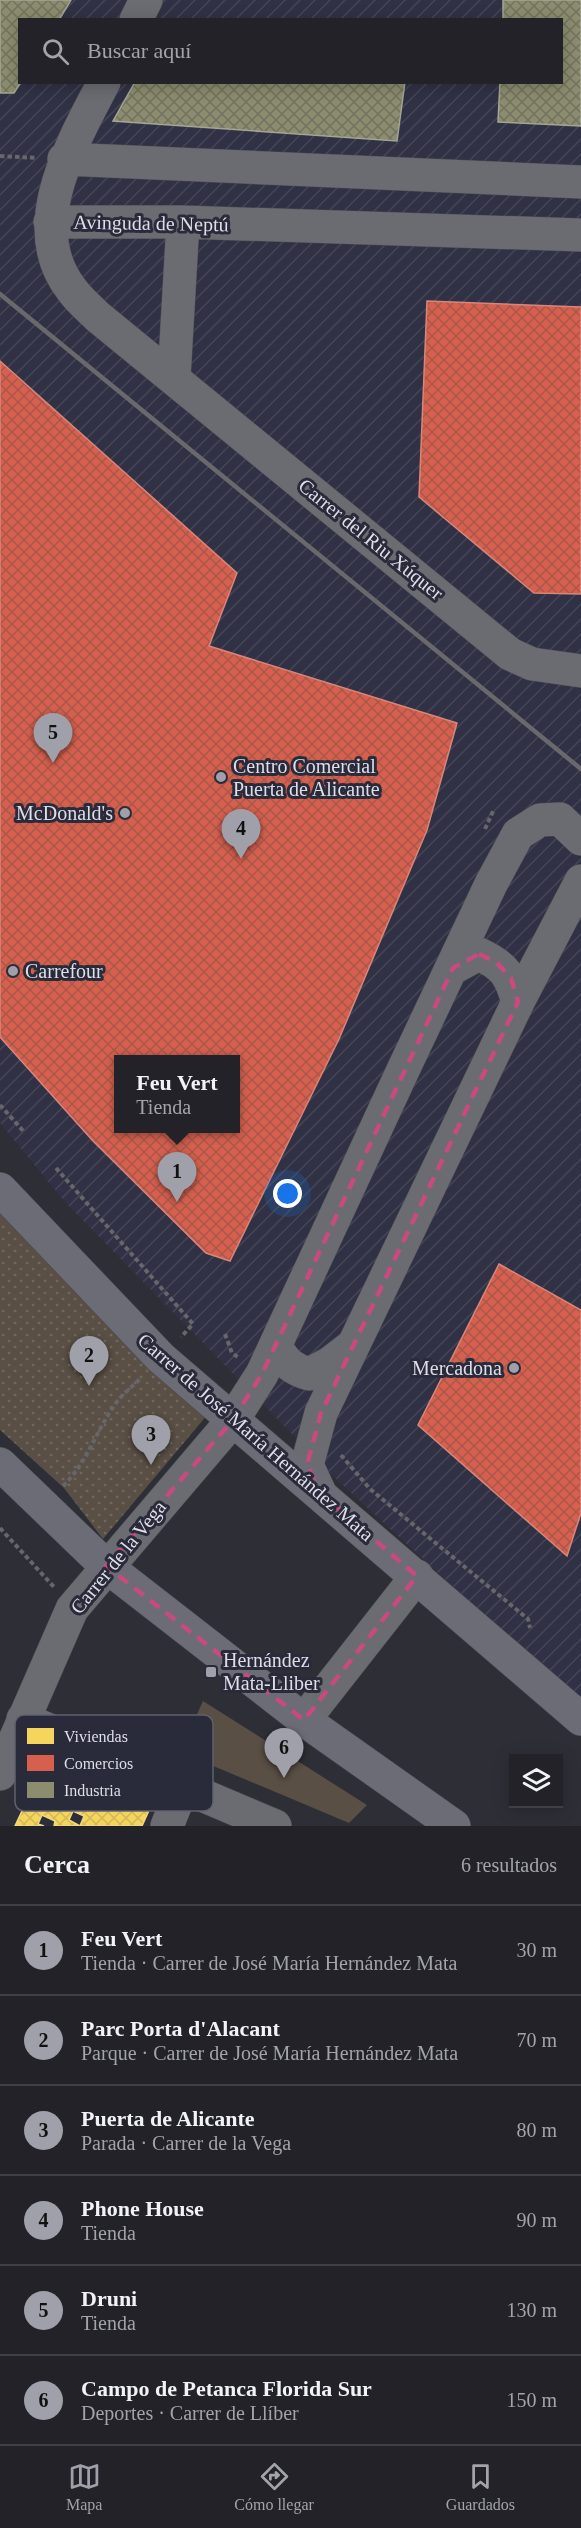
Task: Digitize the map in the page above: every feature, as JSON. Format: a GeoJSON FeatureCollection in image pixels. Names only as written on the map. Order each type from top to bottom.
{"type":"FeatureCollection","features":[{"type":"Feature","properties":{"kind":"main road","name":"Carrer de José María Hernández Mata"},"geometry":{"type":"LineString","coordinates":[[0,1189],[160,1358],[417,1576],[581,1719]]}},
{"type":"Feature","properties":{"kind":"main road"},"geometry":{"type":"LineString","coordinates":[[0,1464],[106,1566],[304,1720],[454,1826]]}},
{"type":"Feature","properties":{"kind":"street"},"geometry":{"type":"LineString","coordinates":[[137,18],[146,0]]}},
{"type":"Feature","properties":{"kind":"street","name":"Avinguda de Neptú"},"geometry":{"type":"LineString","coordinates":[[103,84],[64,159],[50,222],[183,222],[581,235]]}},
{"type":"Feature","properties":{"kind":"street"},"geometry":{"type":"LineString","coordinates":[[64,159],[581,182]]}},
{"type":"Feature","properties":{"kind":"street","name":"Carrer del Riu Xúquer"},"geometry":{"type":"LineString","coordinates":[[50,222],[54,255],[71,290],[98,317],[510,654],[532,664],[581,671]]}},
{"type":"Feature","properties":{"kind":"street"},"geometry":{"type":"LineString","coordinates":[[174,378],[183,222]]}},
{"type":"Feature","properties":{"kind":"street","name":"Carrer de la Vega"},"geometry":{"type":"LineString","coordinates":[[25,1715],[72,1609],[106,1566],[232,1421],[262,1374],[491,884],[518,834],[540,820],[561,819],[581,839]]}},
{"type":"Feature","properties":{"kind":"street"},"geometry":{"type":"LineString","coordinates":[[320,1493],[307,1465],[321,1413],[518,1002],[581,881]]}},
{"type":"Feature","properties":{"kind":"street"},"geometry":{"type":"LineString","coordinates":[[453,968],[479,954],[496,962],[511,978],[518,1002]]}},
{"type":"Feature","properties":{"kind":"street"},"geometry":{"type":"LineString","coordinates":[[276,1346],[283,1359],[294,1369],[309,1374],[330,1363],[352,1345]]}},
{"type":"Feature","properties":{"kind":"street"},"geometry":{"type":"LineString","coordinates":[[304,1720],[417,1576]]}},
{"type":"Feature","properties":{"kind":"street","name":"Carrer de la Vega"},"geometry":{"type":"LineString","coordinates":[[0,1774],[15,1738]]}},
{"type":"Feature","properties":{"kind":"street"},"geometry":{"type":"LineString","coordinates":[[213,1799],[274,1826]]}},
{"type":"Feature","properties":{"kind":"street"},"geometry":{"type":"LineString","coordinates":[[166,1826],[172,1811]]}},
{"type":"Feature","properties":{"kind":"path"},"geometry":{"type":"LineString","coordinates":[[0,156],[64,159]]}},
{"type":"Feature","properties":{"kind":"path"},"geometry":{"type":"LineString","coordinates":[[0,1105],[25,1133]]}},
{"type":"Feature","properties":{"kind":"path"},"geometry":{"type":"LineString","coordinates":[[56,1168],[193,1324],[120,1398],[73,1476],[56,1492]]}},
{"type":"Feature","properties":{"kind":"path"},"geometry":{"type":"LineString","coordinates":[[225,1334],[232,1353],[241,1359]]}},
{"type":"Feature","properties":{"kind":"path"},"geometry":{"type":"LineString","coordinates":[[336,1450],[370,1489],[528,1619],[530,1628]]}},
{"type":"Feature","properties":{"kind":"path"},"geometry":{"type":"LineString","coordinates":[[0,1528],[40,1569],[72,1609]]}},
{"type":"Feature","properties":{"kind":"highlighted area"},"geometry":{"type":"Polygon","coordinates":[[[479,954],[496,962],[511,978],[518,1002],[321,1413],[307,1465],[320,1493],[417,1576],[304,1720],[106,1566],[232,1421],[262,1374],[453,968],[479,954]]]}},
{"type":"Feature","properties":{"kind":"shaded area"},"geometry":{"type":"Polygon","coordinates":[[[0,0],[581,0],[581,1704],[336,1479],[65,1202],[0,1123],[0,0]]]}},
{"type":"Feature","properties":{"kind":"shaded area"},"geometry":{"type":"Polygon","coordinates":[[[0,1202],[208,1414],[103,1539],[64,1488],[0,1430],[0,1202]]]}},
{"type":"Feature","properties":{"kind":"shaded area"},"geometry":{"type":"Polygon","coordinates":[[[203,1701],[367,1805],[349,1823],[213,1766],[213,1715],[197,1715],[203,1701]]]}},
{"type":"Feature","properties":{"kind":"building: Viviendas"},"geometry":{"type":"Polygon","coordinates":[[[22,1811],[73,1811],[69,1820],[80,1826],[54,1826],[55,1821],[42,1815],[38,1824],[44,1826],[15,1826],[22,1811]]]}},
{"type":"Feature","properties":{"kind":"building: Viviendas"},"geometry":{"type":"Polygon","coordinates":[[[73,1811],[149,1811],[142,1826],[80,1826],[84,1816],[73,1811]]]}},
{"type":"Feature","properties":{"kind":"building: Comercios"},"geometry":{"type":"Polygon","coordinates":[[[427,301],[581,307],[581,594],[534,593],[419,497],[427,301]]]}},
{"type":"Feature","properties":{"kind":"building: Comercios","name":"Centro Comercial Puerta de Alicante"},"geometry":{"type":"Polygon","coordinates":[[[0,361],[237,573],[209,646],[457,723],[427,830],[339,1039],[230,1261],[206,1253],[93,1141],[0,1037],[0,361]]]}},
{"type":"Feature","properties":{"kind":"building: Comercios","name":"Mercadona"},"geometry":{"type":"Polygon","coordinates":[[[499,1264],[581,1310],[581,1513],[567,1556],[418,1425],[499,1264]]]}},
{"type":"Feature","properties":{"kind":"building: Industria"},"geometry":{"type":"Polygon","coordinates":[[[0,0],[71,0],[60,18],[18,18],[20,84],[14,93],[0,93],[0,0]]]}},
{"type":"Feature","properties":{"kind":"building: Industria"},"geometry":{"type":"Polygon","coordinates":[[[503,0],[581,0],[581,126],[498,122],[500,84],[563,84],[563,18],[503,18],[503,0]]]}},
{"type":"Feature","properties":{"kind":"building: Industria"},"geometry":{"type":"Polygon","coordinates":[[[134,84],[405,84],[397,141],[113,121],[134,84]]]}},
{"type":"Feature","properties":{"kind":"railway"},"geometry":{"type":"LineString","coordinates":[[0,294],[581,769]]}},
{"type":"Feature","properties":{"kind":"place","name":"Druni"},"geometry":{"type":"Point","coordinates":[53,763]}},
{"type":"Feature","properties":{"kind":"place","name":"Centro Comercial Puerta de Alicante"},"geometry":{"type":"Point","coordinates":[221,777]}},
{"type":"Feature","properties":{"kind":"place","name":"McDonald's"},"geometry":{"type":"Point","coordinates":[125,813]}},
{"type":"Feature","properties":{"kind":"place","name":"Phone House"},"geometry":{"type":"Point","coordinates":[241,859]}},
{"type":"Feature","properties":{"kind":"place","name":"Carrefour"},"geometry":{"type":"Point","coordinates":[13,971]}},
{"type":"Feature","properties":{"kind":"place","name":"Feu Vert"},"geometry":{"type":"Point","coordinates":[177,1202]}},
{"type":"Feature","properties":{"kind":"place","name":"Mercadona"},"geometry":{"type":"Point","coordinates":[514,1368]}},
{"type":"Feature","properties":{"kind":"place","name":"Parc Porta d'Alacant"},"geometry":{"type":"Point","coordinates":[89,1386]}},
{"type":"Feature","properties":{"kind":"place","name":"Puerta de Alicante"},"geometry":{"type":"Point","coordinates":[151,1465]}},
{"type":"Feature","properties":{"kind":"place","name":"Hernández Mata-Lliber"},"geometry":{"type":"Point","coordinates":[211,1672]}},
{"type":"Feature","properties":{"kind":"place","name":"Campo de Petanca Florida Sur"},"geometry":{"type":"Point","coordinates":[284,1778]}}]}
